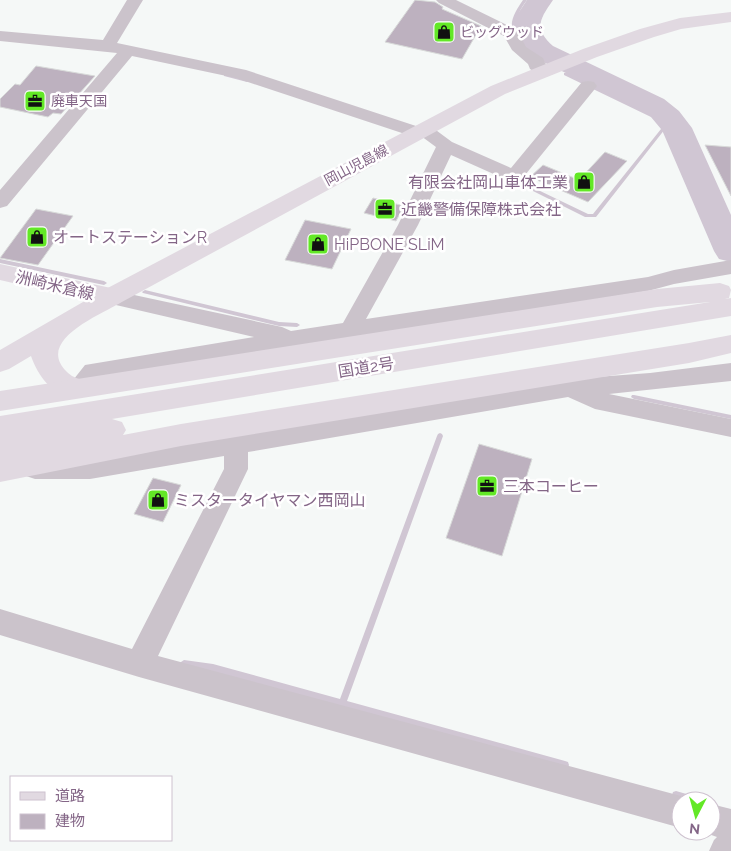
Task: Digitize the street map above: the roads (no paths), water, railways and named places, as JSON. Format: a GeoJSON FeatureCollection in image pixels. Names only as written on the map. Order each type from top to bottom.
{"type":"FeatureCollection","features":[{"type":"Feature","properties":{"kind":"main road","name":"岡山児島線"},"geometry":{"type":"LineString","coordinates":[[0,362],[110,297],[498,90],[559,65],[664,28],[697,20],[731,17]]}},
{"type":"Feature","properties":{"kind":"main road","name":"洲崎米倉線"},"geometry":{"type":"LineString","coordinates":[[0,272],[110,297]]}},
{"type":"Feature","properties":{"kind":"main road"},"geometry":{"type":"LineString","coordinates":[[0,401],[657,298],[731,291]]}},
{"type":"Feature","properties":{"kind":"main road","name":"国道2号"},"geometry":{"type":"LineString","coordinates":[[0,427],[731,307]]}},
{"type":"Feature","properties":{"kind":"main road"},"geometry":{"type":"LineString","coordinates":[[58,329],[46,344],[44,355],[49,369],[59,380],[78,389]]}},
{"type":"Feature","properties":{"kind":"main road","name":"国道2号"},"geometry":{"type":"LineString","coordinates":[[2,462],[731,330]]}},
{"type":"Feature","properties":{"kind":"main road"},"geometry":{"type":"LineString","coordinates":[[2,462],[395,402],[731,344]]}},
{"type":"Feature","properties":{"kind":"street"},"geometry":{"type":"LineString","coordinates":[[107,46],[135,0]]}},
{"type":"Feature","properties":{"kind":"street"},"geometry":{"type":"LineString","coordinates":[[444,0],[511,33],[518,47],[526,56],[537,62],[536,65],[559,65]]}},
{"type":"Feature","properties":{"kind":"street"},"geometry":{"type":"LineString","coordinates":[[0,36],[107,46],[125,52],[240,74],[270,82],[420,131],[445,149],[514,176],[588,86]]}},
{"type":"Feature","properties":{"kind":"street"},"geometry":{"type":"LineString","coordinates":[[0,202],[125,52]]}},
{"type":"Feature","properties":{"kind":"street"},"geometry":{"type":"LineString","coordinates":[[350,331],[408,225],[445,149]]}},
{"type":"Feature","properties":{"kind":"street"},"geometry":{"type":"LineString","coordinates":[[78,389],[93,371],[648,284],[674,277],[731,267]]}},
{"type":"Feature","properties":{"kind":"street"},"geometry":{"type":"LineString","coordinates":[[110,297],[294,338]]}},
{"type":"Feature","properties":{"kind":"street"},"geometry":{"type":"LineString","coordinates":[[2,462],[90,469],[569,388],[650,382],[731,372]]}},
{"type":"Feature","properties":{"kind":"street"},"geometry":{"type":"LineString","coordinates":[[569,388],[595,400],[731,428]]}},
{"type":"Feature","properties":{"kind":"street"},"geometry":{"type":"LineString","coordinates":[[143,656],[236,469],[235,444]]}},
{"type":"Feature","properties":{"kind":"street"},"geometry":{"type":"LineString","coordinates":[[0,622],[143,656],[671,809]]}},
{"type":"Feature","properties":{"kind":"street"},"geometry":{"type":"LineString","coordinates":[[725,851],[731,847]]}},
{"type":"Feature","properties":{"kind":"waterway"},"geometry":{"type":"LineString","coordinates":[[516,35],[514,21],[517,12],[525,0]]}},
{"type":"Feature","properties":{"kind":"waterway"},"geometry":{"type":"LineString","coordinates":[[540,0],[530,15],[527,27],[531,39],[544,52],[654,105],[669,117],[677,128],[731,251]]}},
{"type":"Feature","properties":{"kind":"waterway"},"geometry":{"type":"LineString","coordinates":[[509,178],[587,216],[594,216],[663,129],[653,116],[566,74]]}},
{"type":"Feature","properties":{"kind":"waterway"},"geometry":{"type":"LineString","coordinates":[[226,75],[247,81]]}},
{"type":"Feature","properties":{"kind":"waterway"},"geometry":{"type":"LineString","coordinates":[[0,261],[104,283]]}},
{"type":"Feature","properties":{"kind":"waterway"},"geometry":{"type":"LineString","coordinates":[[145,292],[279,324],[297,325]]}},
{"type":"Feature","properties":{"kind":"waterway"},"geometry":{"type":"LineString","coordinates":[[634,397],[731,417]]}},
{"type":"Feature","properties":{"kind":"waterway"},"geometry":{"type":"LineString","coordinates":[[342,703],[440,436]]}},
{"type":"Feature","properties":{"kind":"waterway"},"geometry":{"type":"LineString","coordinates":[[184,664],[213,668],[565,765]]}},
{"type":"Feature","properties":{"kind":"place","name":"ビッグウッド"},"geometry":{"type":"Point","coordinates":[444,32]}},
{"type":"Feature","properties":{"kind":"place","name":"廃車天国"},"geometry":{"type":"Point","coordinates":[35,101]}},
{"type":"Feature","properties":{"kind":"place","name":"有限会社岡山車体工業"},"geometry":{"type":"Point","coordinates":[584,182]}},
{"type":"Feature","properties":{"kind":"place","name":"近畿警備保障株式会社"},"geometry":{"type":"Point","coordinates":[385,209]}},
{"type":"Feature","properties":{"kind":"place","name":"オートステーションR"},"geometry":{"type":"Point","coordinates":[37,237]}},
{"type":"Feature","properties":{"kind":"place","name":"HiPBONE SLiM"},"geometry":{"type":"Point","coordinates":[318,244]}},
{"type":"Feature","properties":{"kind":"place","name":"三本コーヒー"},"geometry":{"type":"Point","coordinates":[487,486]}},
{"type":"Feature","properties":{"kind":"place","name":"ミスタータイヤマン西岡山"},"geometry":{"type":"Point","coordinates":[158,500]}}]}
